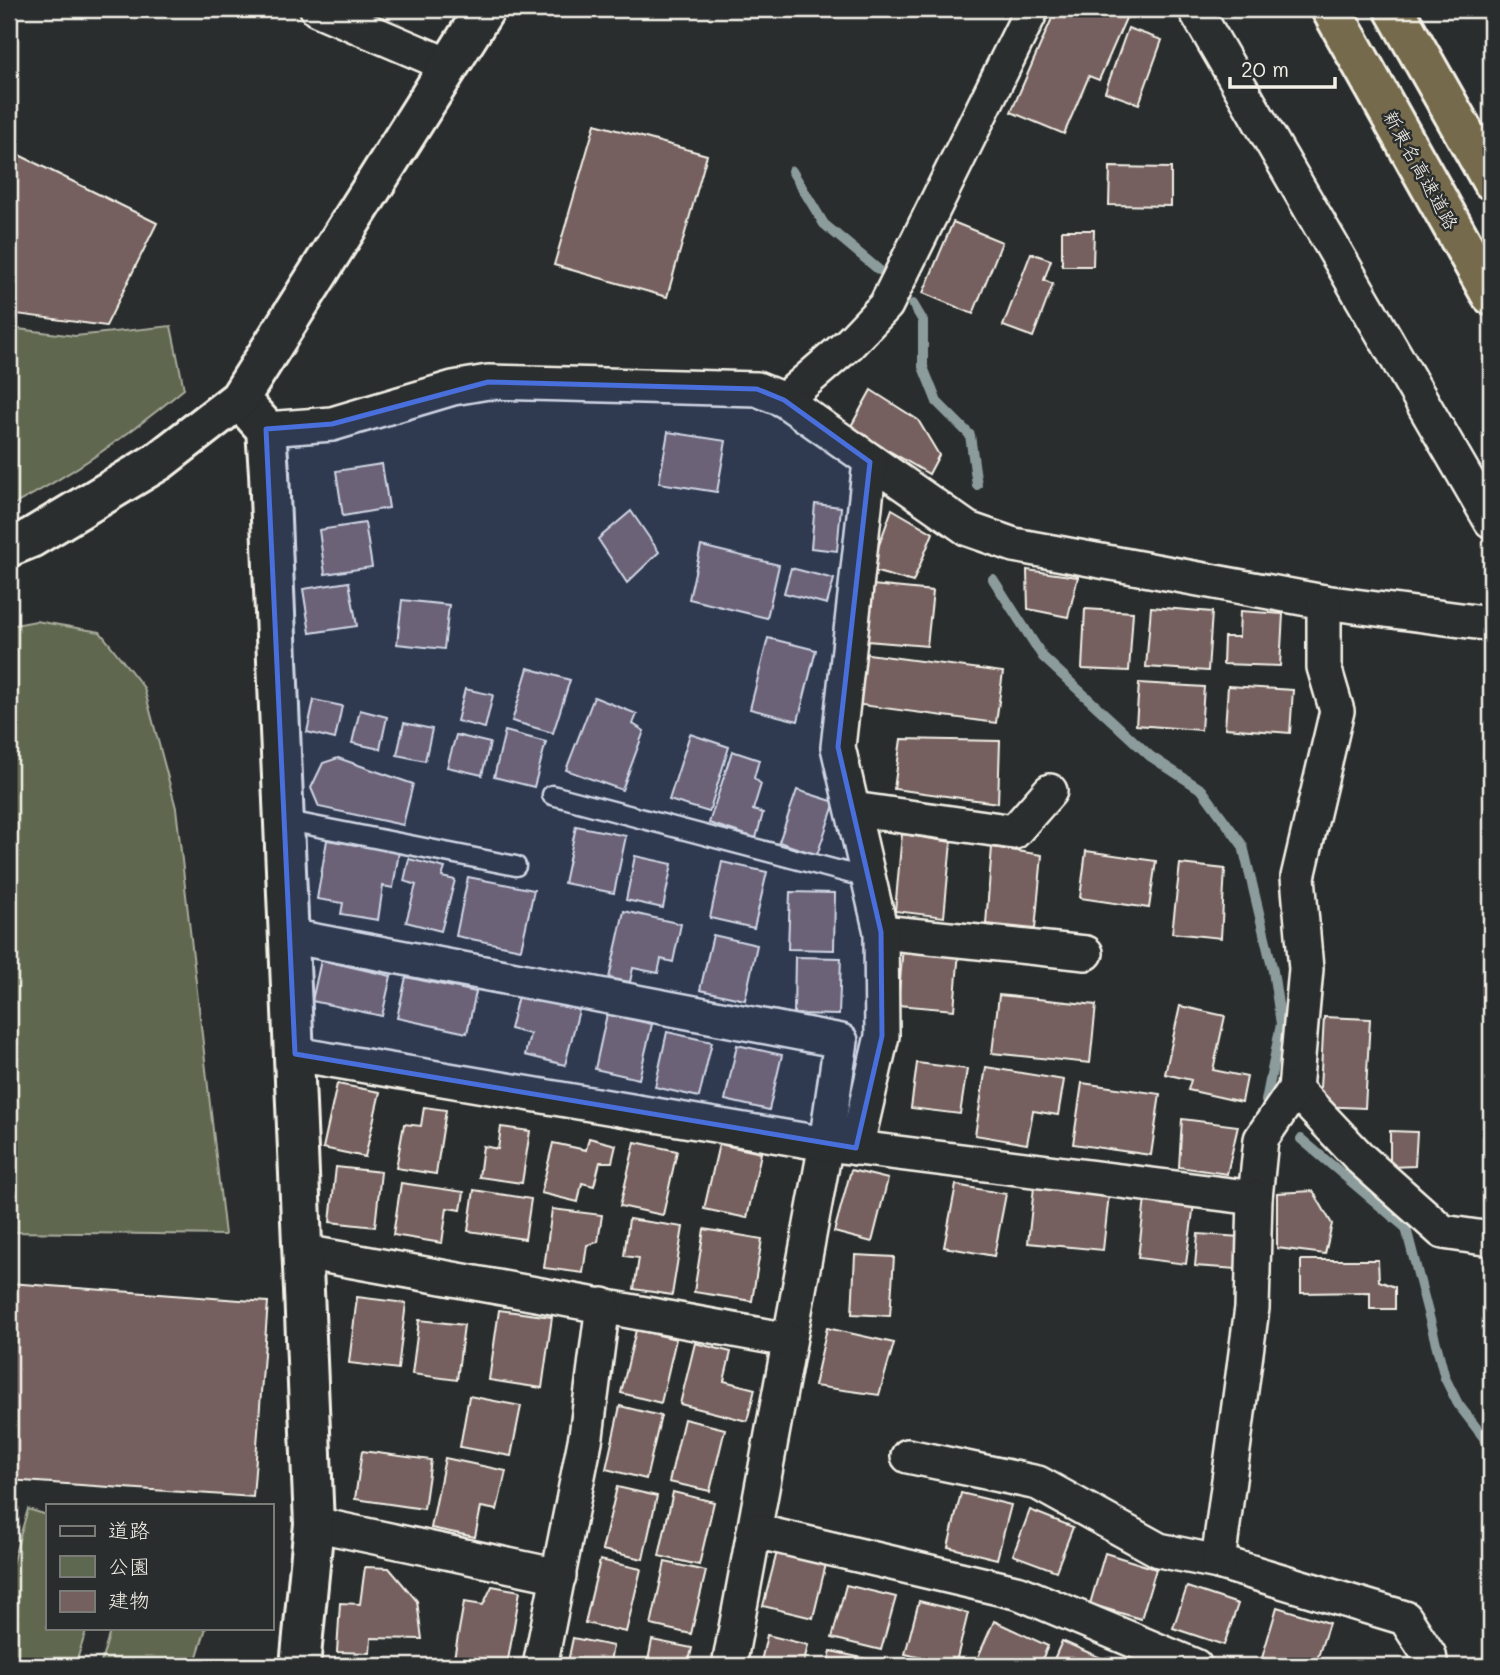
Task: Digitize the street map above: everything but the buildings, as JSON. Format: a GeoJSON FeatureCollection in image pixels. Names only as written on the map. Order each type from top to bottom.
{"type":"FeatureCollection","features":[{"type":"Feature","properties":{"kind":"highway","name":"新東名高速道路"},"geometry":{"type":"LineString","coordinates":[[1331,9],[1491,295]]}},
{"type":"Feature","properties":{"kind":"highway"},"geometry":{"type":"LineString","coordinates":[[1394,9],[1491,180]]}},
{"type":"Feature","properties":{"kind":"street"},"geometry":{"type":"LineString","coordinates":[[317,9],[448,65]]}},
{"type":"Feature","properties":{"kind":"street"},"geometry":{"type":"LineString","coordinates":[[9,547],[32,538],[159,461],[239,399],[485,9]]}},
{"type":"Feature","properties":{"kind":"street"},"geometry":{"type":"LineString","coordinates":[[783,400],[850,342],[886,305],[1032,9]]}},
{"type":"Feature","properties":{"kind":"street"},"geometry":{"type":"LineString","coordinates":[[1195,9],[1491,521]]}},
{"type":"Feature","properties":{"kind":"street"},"geometry":{"type":"LineString","coordinates":[[266,429],[332,424],[453,388],[488,382],[757,388],[783,400],[968,529],[1014,545],[1324,602],[1491,624]]}},
{"type":"Feature","properties":{"kind":"street"},"geometry":{"type":"LineString","coordinates":[[239,399],[266,429],[314,1524],[300,1666]]}},
{"type":"Feature","properties":{"kind":"street"},"geometry":{"type":"LineString","coordinates":[[729,1666],[789,1340],[841,1146],[882,1036],[881,932],[871,879],[838,747],[870,462]]}},
{"type":"Feature","properties":{"kind":"street"},"geometry":{"type":"LineString","coordinates":[[1218,1562],[1252,1308],[1255,1198],[1261,1139],[1295,1089],[1307,970],[1298,877],[1337,711],[1324,667],[1324,602]]}},
{"type":"Feature","properties":{"kind":"street"},"geometry":{"type":"LineString","coordinates":[[853,809],[1014,832],[1050,791]]}},
{"type":"Feature","properties":{"kind":"street"},"geometry":{"type":"LineString","coordinates":[[881,932],[1086,953]]}},
{"type":"Feature","properties":{"kind":"street"},"geometry":{"type":"LineString","coordinates":[[289,936],[841,1041],[841,1146]]}},
{"type":"Feature","properties":{"kind":"street"},"geometry":{"type":"LineString","coordinates":[[295,1054],[841,1146],[1255,1198]]}},
{"type":"Feature","properties":{"kind":"street"},"geometry":{"type":"LineString","coordinates":[[1295,1089],[1361,1159],[1443,1232],[1491,1239]]}},
{"type":"Feature","properties":{"kind":"street"},"geometry":{"type":"LineString","coordinates":[[304,1252],[789,1340]]}},
{"type":"Feature","properties":{"kind":"street"},"geometry":{"type":"LineString","coordinates":[[540,1666],[586,1436],[603,1305]]}},
{"type":"Feature","properties":{"kind":"street"},"geometry":{"type":"LineString","coordinates":[[908,1456],[1038,1483],[1159,1550],[1218,1562],[1405,1618],[1429,1655],[1432,1666]]}},
{"type":"Feature","properties":{"kind":"street"},"geometry":{"type":"LineString","coordinates":[[314,1524],[559,1576]]}},
{"type":"Feature","properties":{"kind":"street"},"geometry":{"type":"LineString","coordinates":[[755,1531],[1020,1593],[1195,1666]]}},
{"type":"Feature","properties":{"kind":"lane"},"geometry":{"type":"LineString","coordinates":[[552,795],[871,879]]}},
{"type":"Feature","properties":{"kind":"lane"},"geometry":{"type":"LineString","coordinates":[[283,820],[516,866]]}},
{"type":"Feature","properties":{"kind":"highlighted area"},"geometry":{"type":"Polygon","coordinates":[[[488,382],[757,389],[784,400],[870,462],[838,747],[881,932],[882,1036],[856,1148],[295,1054],[266,429],[332,424],[488,382]]]}},
{"type":"Feature","properties":{"kind":"green space"},"geometry":{"type":"Polygon","coordinates":[[[171,326],[184,389],[100,453],[9,507],[9,328],[75,336],[171,326]]]}},
{"type":"Feature","properties":{"kind":"green space"},"geometry":{"type":"Polygon","coordinates":[[[36,621],[100,632],[144,688],[176,808],[225,1235],[9,1232],[9,626],[36,621]]]}},
{"type":"Feature","properties":{"kind":"green space"},"geometry":{"type":"Polygon","coordinates":[[[28,1509],[46,1515],[46,1630],[86,1630],[75,1666],[9,1666],[9,1574],[28,1509]]]}},
{"type":"Feature","properties":{"kind":"green space"},"geometry":{"type":"Polygon","coordinates":[[[110,1630],[205,1630],[194,1666],[100,1666],[110,1630]]]}},
{"type":"Feature","properties":{"kind":"waterway"},"geometry":{"type":"LineString","coordinates":[[792,171],[824,224],[879,270]]}},
{"type":"Feature","properties":{"kind":"waterway"},"geometry":{"type":"LineString","coordinates":[[913,304],[923,321],[923,367],[937,402],[970,435],[977,485]]}},
{"type":"Feature","properties":{"kind":"waterway"},"geometry":{"type":"LineString","coordinates":[[993,579],[1043,657],[1150,756],[1202,790],[1243,846],[1273,971],[1281,1024],[1266,1101]]}},
{"type":"Feature","properties":{"kind":"waterway"},"geometry":{"type":"LineString","coordinates":[[1301,1139],[1406,1228],[1445,1378],[1458,1404],[1491,1447]]}}]}
